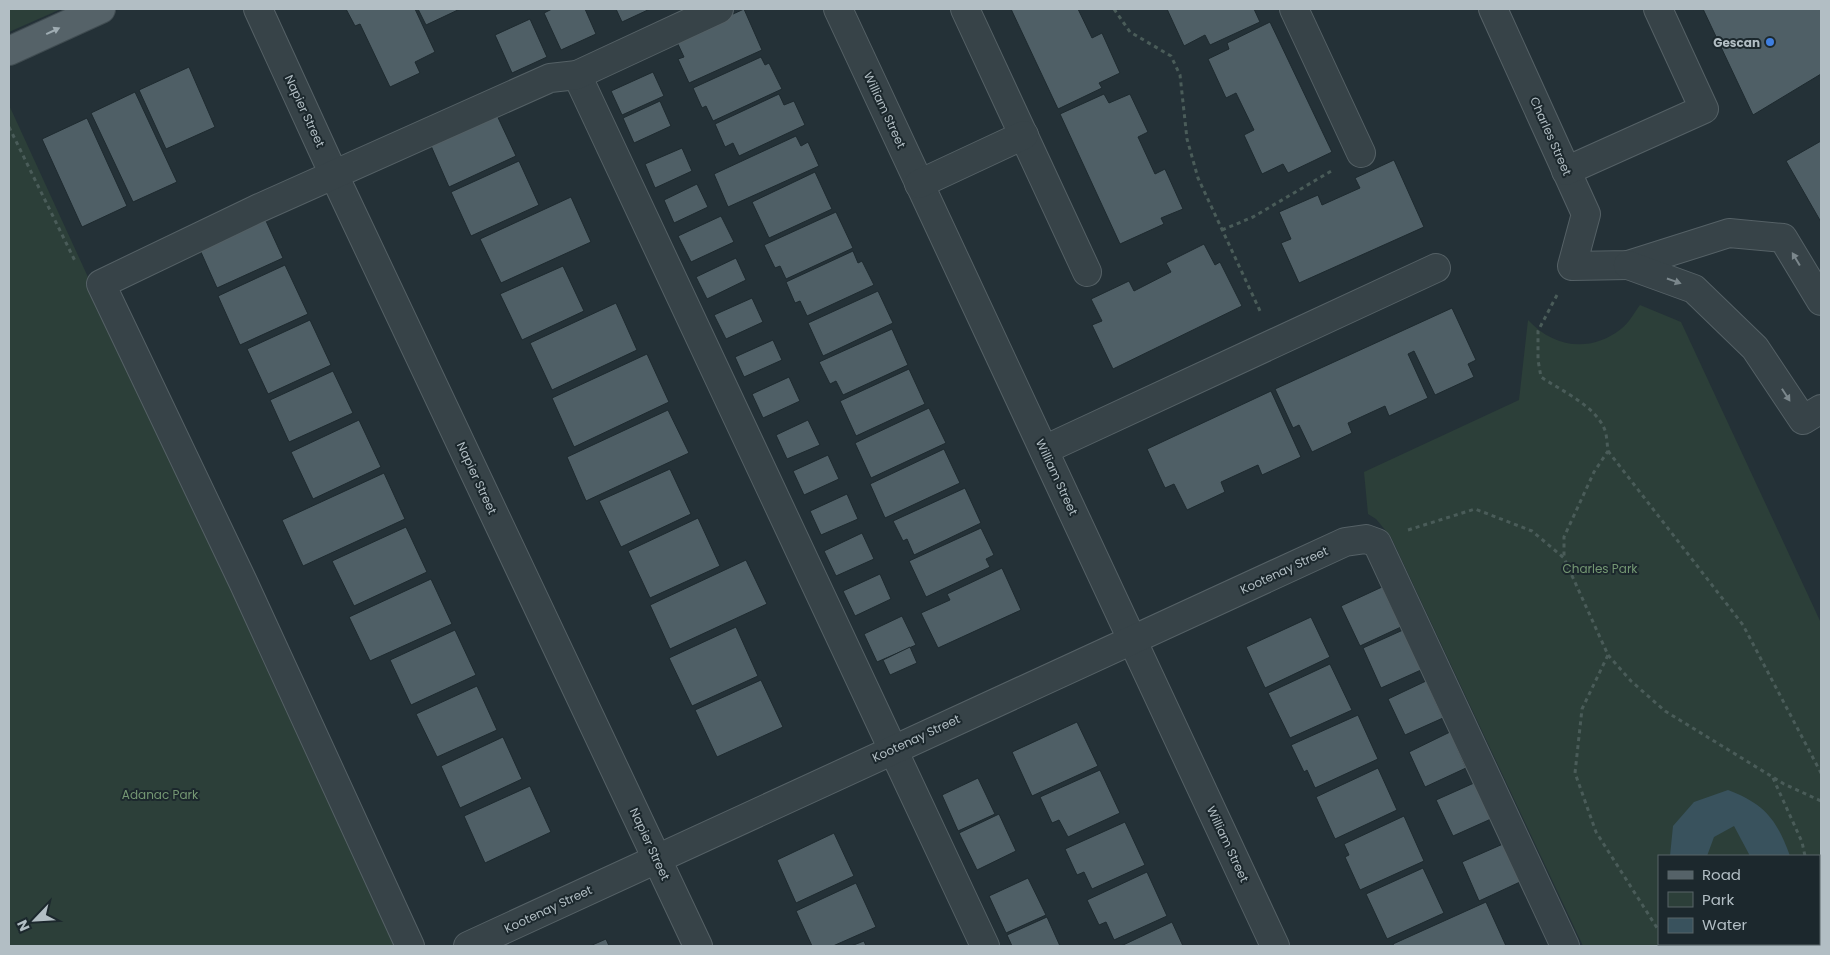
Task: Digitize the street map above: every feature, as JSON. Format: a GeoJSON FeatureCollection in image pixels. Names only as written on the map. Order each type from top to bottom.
{"type":"FeatureCollection","features":[{"type":"Feature","properties":{"kind":"main road"},"geometry":{"type":"LineString","coordinates":[[9,51],[101,9]]}},
{"type":"Feature","properties":{"kind":"street","name":"Napier Street"},"geometry":{"type":"LineString","coordinates":[[258,9],[334,175],[698,946]]}},
{"type":"Feature","properties":{"kind":"street"},"geometry":{"type":"LineString","coordinates":[[410,946],[240,575],[101,284],[334,175],[550,78],[577,76],[719,9]]}},
{"type":"Feature","properties":{"kind":"street","name":"William Street"},"geometry":{"type":"LineString","coordinates":[[838,9],[1275,946]]}},
{"type":"Feature","properties":{"kind":"street"},"geometry":{"type":"LineString","coordinates":[[966,9],[1087,272]]}},
{"type":"Feature","properties":{"kind":"street"},"geometry":{"type":"LineString","coordinates":[[1294,9],[1361,153]]}},
{"type":"Feature","properties":{"kind":"street","name":"Charles Street"},"geometry":{"type":"LineString","coordinates":[[1493,9],[1586,214],[1572,266]]}},
{"type":"Feature","properties":{"kind":"street"},"geometry":{"type":"LineString","coordinates":[[1566,172],[1704,109],[1658,9]]}},
{"type":"Feature","properties":{"kind":"street"},"geometry":{"type":"LineString","coordinates":[[577,76],[985,946]]}},
{"type":"Feature","properties":{"kind":"street"},"geometry":{"type":"LineString","coordinates":[[919,184],[1024,135]]}},
{"type":"Feature","properties":{"kind":"street"},"geometry":{"type":"LineString","coordinates":[[1572,266],[1628,265],[1729,233],[1783,238],[1821,301]]}},
{"type":"Feature","properties":{"kind":"street"},"geometry":{"type":"LineString","coordinates":[[1628,265],[1694,289],[1755,348],[1802,420],[1821,409]]}},
{"type":"Feature","properties":{"kind":"street"},"geometry":{"type":"LineString","coordinates":[[1044,450],[1436,268]]}},
{"type":"Feature","properties":{"kind":"street"},"geometry":{"type":"LineString","coordinates":[[1372,541],[1564,946]]}},
{"type":"Feature","properties":{"kind":"street","name":"Kootenay Street"},"geometry":{"type":"LineString","coordinates":[[468,946],[892,749],[1345,542],[1372,541]]}},
{"type":"Feature","properties":{"kind":"path"},"geometry":{"type":"LineString","coordinates":[[1114,9],[1130,32],[1171,56],[1180,75],[1187,138],[1198,178],[1275,343]]}},
{"type":"Feature","properties":{"kind":"path"},"geometry":{"type":"LineString","coordinates":[[9,127],[87,284],[101,284]]}},
{"type":"Feature","properties":{"kind":"path"},"geometry":{"type":"LineString","coordinates":[[1222,230],[1253,217],[1361,153]]}},
{"type":"Feature","properties":{"kind":"path"},"geometry":{"type":"LineString","coordinates":[[1572,266],[1538,330],[1538,360],[1541,376],[1578,398],[1604,428],[1608,451],[1742,625],[1821,773]]}},
{"type":"Feature","properties":{"kind":"path"},"geometry":{"type":"LineString","coordinates":[[1608,451],[1594,472],[1564,537],[1564,558],[1608,655],[1632,681],[1665,711],[1773,777],[1821,801]]}},
{"type":"Feature","properties":{"kind":"path"},"geometry":{"type":"LineString","coordinates":[[1372,541],[1418,525],[1475,509],[1532,531],[1564,558]]}},
{"type":"Feature","properties":{"kind":"path"},"geometry":{"type":"LineString","coordinates":[[1608,655],[1582,709],[1575,773],[1596,832],[1658,929]]}},
{"type":"Feature","properties":{"kind":"path"},"geometry":{"type":"LineString","coordinates":[[1773,777],[1802,842],[1805,855]]}},
{"type":"Feature","properties":{"kind":"green space"},"geometry":{"type":"Polygon","coordinates":[[[9,9],[61,9],[9,32],[9,9]]]}},
{"type":"Feature","properties":{"kind":"green space","name":"Adanac Park"},"geometry":{"type":"Polygon","coordinates":[[[9,105],[395,946],[9,946],[9,105]]]}},
{"type":"Feature","properties":{"kind":"green space","name":"Charles Park"},"geometry":{"type":"Polygon","coordinates":[[[1640,305],[1681,322],[1821,623],[1821,946],[1583,946],[1391,537],[1376,519],[1368,514],[1364,472],[1519,400],[1528,320],[1549,337],[1573,344],[1597,342],[1609,337],[1629,321],[1640,305]]]}},
{"type":"Feature","properties":{"kind":"water"},"geometry":{"type":"Polygon","coordinates":[[[1728,790],[1741,795],[1768,815],[1780,832],[1790,855],[1749,855],[1734,826],[1714,837],[1707,855],[1670,855],[1673,826],[1694,802],[1728,790]]]}},
{"type":"Feature","properties":{"kind":"water"},"geometry":{"type":"Polygon","coordinates":[[[1722,945],[1807,945],[1807,946],[1722,945]]]}},
{"type":"Feature","properties":{"kind":"building"},"geometry":{"type":"Polygon","coordinates":[[[346,9],[415,9],[435,52],[415,62],[420,73],[390,87],[360,24],[355,26],[346,9]]]}},
{"type":"Feature","properties":{"kind":"building"},"geometry":{"type":"Polygon","coordinates":[[[418,9],[460,9],[426,25],[418,9]]]}},
{"type":"Feature","properties":{"kind":"building"},"geometry":{"type":"Polygon","coordinates":[[[552,9],[585,9],[596,34],[561,50],[544,13],[552,9]]]}},
{"type":"Feature","properties":{"kind":"building"},"geometry":{"type":"Polygon","coordinates":[[[616,9],[650,9],[622,22],[616,9]]]}},
{"type":"Feature","properties":{"kind":"building"},"geometry":{"type":"Polygon","coordinates":[[[744,9],[762,50],[689,83],[678,59],[684,57],[676,40],[744,9]]]}},
{"type":"Feature","properties":{"kind":"building"},"geometry":{"type":"Polygon","coordinates":[[[1011,9],[1078,9],[1092,38],[1102,33],[1120,73],[1099,83],[1102,88],[1058,109],[1011,9]]]}},
{"type":"Feature","properties":{"kind":"building"},"geometry":{"type":"Polygon","coordinates":[[[1167,9],[1254,9],[1260,22],[1210,45],[1205,35],[1184,46],[1167,9]]]}},
{"type":"Feature","properties":{"kind":"building","name":"Gescan"},"geometry":{"type":"Polygon","coordinates":[[[1703,9],[1821,9],[1821,74],[1753,115],[1703,9]]]}},
{"type":"Feature","properties":{"kind":"building"},"geometry":{"type":"Polygon","coordinates":[[[530,19],[547,57],[512,73],[495,35],[530,19]]]}},
{"type":"Feature","properties":{"kind":"building"},"geometry":{"type":"Polygon","coordinates":[[[1270,22],[1332,152],[1288,173],[1283,164],[1262,174],[1244,135],[1254,130],[1236,93],[1226,98],[1208,59],[1229,49],[1227,43],[1270,22]]]}},
{"type":"Feature","properties":{"kind":"building"},"geometry":{"type":"Polygon","coordinates":[[[761,57],[765,65],[769,63],[782,89],[713,121],[706,106],[702,108],[693,88],[761,57]]]}},
{"type":"Feature","properties":{"kind":"building"},"geometry":{"type":"Polygon","coordinates":[[[189,67],[215,127],[166,149],[139,90],[189,67]]]}},
{"type":"Feature","properties":{"kind":"building"},"geometry":{"type":"Polygon","coordinates":[[[653,72],[664,96],[622,115],[611,91],[653,72]]]}},
{"type":"Feature","properties":{"kind":"building"},"geometry":{"type":"Polygon","coordinates":[[[135,92],[177,182],[133,202],[91,113],[135,92]]]}},
{"type":"Feature","properties":{"kind":"building"},"geometry":{"type":"Polygon","coordinates":[[[779,94],[784,105],[794,101],[805,125],[739,156],[733,143],[725,147],[715,124],[779,94]]]}},
{"type":"Feature","properties":{"kind":"building"},"geometry":{"type":"Polygon","coordinates":[[[1104,94],[1109,103],[1130,94],[1148,132],[1138,137],[1155,174],[1165,169],[1183,209],[1161,218],[1164,224],[1120,244],[1060,114],[1104,94]]]}},
{"type":"Feature","properties":{"kind":"building"},"geometry":{"type":"Polygon","coordinates":[[[660,101],[671,126],[634,143],[623,118],[660,101]]]}},
{"type":"Feature","properties":{"kind":"building"},"geometry":{"type":"Polygon","coordinates":[[[494,109],[516,156],[449,187],[428,139],[494,109]]]}},
{"type":"Feature","properties":{"kind":"building"},"geometry":{"type":"Polygon","coordinates":[[[87,118],[127,206],[82,227],[42,139],[87,118]]]}},
{"type":"Feature","properties":{"kind":"building"},"geometry":{"type":"Polygon","coordinates":[[[796,136],[801,146],[808,142],[819,166],[728,207],[714,174],[796,136]]]}},
{"type":"Feature","properties":{"kind":"building"},"geometry":{"type":"Polygon","coordinates":[[[1821,141],[1821,222],[1786,161],[1821,141]]]}},
{"type":"Feature","properties":{"kind":"building"},"geometry":{"type":"Polygon","coordinates":[[[682,148],[692,171],[655,188],[645,164],[682,148]]]}},
{"type":"Feature","properties":{"kind":"building"},"geometry":{"type":"Polygon","coordinates":[[[1394,160],[1424,227],[1299,283],[1281,243],[1291,239],[1279,212],[1318,195],[1322,205],[1360,188],[1355,178],[1394,160]]]}},
{"type":"Feature","properties":{"kind":"building"},"geometry":{"type":"Polygon","coordinates":[[[519,161],[539,205],[471,236],[451,192],[519,161]]]}},
{"type":"Feature","properties":{"kind":"building"},"geometry":{"type":"Polygon","coordinates":[[[815,172],[832,209],[769,238],[752,202],[815,172]]]}},
{"type":"Feature","properties":{"kind":"building"},"geometry":{"type":"Polygon","coordinates":[[[697,184],[708,207],[674,223],[664,200],[697,184]]]}},
{"type":"Feature","properties":{"kind":"building"},"geometry":{"type":"Polygon","coordinates":[[[571,197],[591,242],[501,283],[480,239],[571,197]]]}},
{"type":"Feature","properties":{"kind":"building"},"geometry":{"type":"Polygon","coordinates":[[[261,210],[283,258],[217,288],[196,241],[261,210]]]}},
{"type":"Feature","properties":{"kind":"building"},"geometry":{"type":"Polygon","coordinates":[[[836,212],[853,248],[786,279],[780,266],[775,268],[764,245],[836,212]]]}},
{"type":"Feature","properties":{"kind":"building"},"geometry":{"type":"Polygon","coordinates":[[[721,216],[734,242],[691,262],[678,236],[721,216]]]}},
{"type":"Feature","properties":{"kind":"building"},"geometry":{"type":"Polygon","coordinates":[[[1204,244],[1215,265],[1220,262],[1242,306],[1113,369],[1092,325],[1102,321],[1091,299],[1129,281],[1134,291],[1171,272],[1166,263],[1204,244]]]}},
{"type":"Feature","properties":{"kind":"building"},"geometry":{"type":"Polygon","coordinates":[[[853,251],[858,263],[862,261],[874,285],[807,316],[800,301],[795,303],[786,282],[853,251]]]}},
{"type":"Feature","properties":{"kind":"building"},"geometry":{"type":"Polygon","coordinates":[[[736,258],[746,280],[707,299],[696,277],[736,258]]]}},
{"type":"Feature","properties":{"kind":"building"},"geometry":{"type":"Polygon","coordinates":[[[285,265],[308,314],[240,345],[218,296],[285,265]]]}},
{"type":"Feature","properties":{"kind":"building"},"geometry":{"type":"Polygon","coordinates":[[[563,266],[584,311],[522,340],[500,294],[563,266]]]}},
{"type":"Feature","properties":{"kind":"building"},"geometry":{"type":"Polygon","coordinates":[[[878,291],[893,323],[823,356],[808,323],[878,291]]]}},
{"type":"Feature","properties":{"kind":"building"},"geometry":{"type":"Polygon","coordinates":[[[752,298],[763,322],[726,339],[714,315],[752,298]]]}},
{"type":"Feature","properties":{"kind":"building"},"geometry":{"type":"Polygon","coordinates":[[[616,303],[637,350],[552,390],[530,343],[616,303]]]}},
{"type":"Feature","properties":{"kind":"building"},"geometry":{"type":"Polygon","coordinates":[[[1452,308],[1476,360],[1468,364],[1474,377],[1435,395],[1414,351],[1408,354],[1428,398],[1389,416],[1385,406],[1348,423],[1352,433],[1312,452],[1299,425],[1293,428],[1275,389],[1452,308]]]}},
{"type":"Feature","properties":{"kind":"building"},"geometry":{"type":"Polygon","coordinates":[[[310,320],[331,365],[268,394],[247,349],[310,320]]]}},
{"type":"Feature","properties":{"kind":"building"},"geometry":{"type":"Polygon","coordinates":[[[892,329],[908,365],[843,395],[836,381],[830,384],[819,362],[892,329]]]}},
{"type":"Feature","properties":{"kind":"building"},"geometry":{"type":"Polygon","coordinates":[[[773,340],[782,360],[744,377],[735,357],[773,340]]]}},
{"type":"Feature","properties":{"kind":"building"},"geometry":{"type":"Polygon","coordinates":[[[647,354],[669,402],[574,447],[552,398],[647,354]]]}},
{"type":"Feature","properties":{"kind":"building"},"geometry":{"type":"Polygon","coordinates":[[[909,369],[925,404],[856,436],[840,401],[909,369]]]}},
{"type":"Feature","properties":{"kind":"building"},"geometry":{"type":"Polygon","coordinates":[[[333,371],[353,413],[289,442],[270,400],[333,371]]]}},
{"type":"Feature","properties":{"kind":"building"},"geometry":{"type":"Polygon","coordinates":[[[789,377],[800,401],[763,418],[752,394],[789,377]]]}},
{"type":"Feature","properties":{"kind":"building"},"geometry":{"type":"Polygon","coordinates":[[[1271,391],[1301,457],[1262,475],[1258,465],[1221,482],[1225,492],[1187,510],[1174,484],[1165,488],[1147,449],[1271,391]]]}},
{"type":"Feature","properties":{"kind":"building"},"geometry":{"type":"Polygon","coordinates":[[[929,408],[946,443],[871,478],[855,443],[929,408]]]}},
{"type":"Feature","properties":{"kind":"building"},"geometry":{"type":"Polygon","coordinates":[[[668,410],[689,453],[586,501],[567,457],[668,410]]]}},
{"type":"Feature","properties":{"kind":"building"},"geometry":{"type":"Polygon","coordinates":[[[359,420],[381,467],[313,499],[291,452],[359,420]]]}},
{"type":"Feature","properties":{"kind":"building"},"geometry":{"type":"Polygon","coordinates":[[[808,420],[820,445],[787,459],[776,435],[808,420]]]}},
{"type":"Feature","properties":{"kind":"building"},"geometry":{"type":"Polygon","coordinates":[[[944,449],[960,483],[885,518],[870,484],[944,449]]]}},
{"type":"Feature","properties":{"kind":"building"},"geometry":{"type":"Polygon","coordinates":[[[828,455],[839,479],[804,495],[793,471],[828,455]]]}},
{"type":"Feature","properties":{"kind":"building"},"geometry":{"type":"Polygon","coordinates":[[[670,469],[691,514],[621,547],[599,501],[670,469]]]}},
{"type":"Feature","properties":{"kind":"building"},"geometry":{"type":"Polygon","coordinates":[[[384,473],[405,519],[303,566],[282,520],[384,473]]]}},
{"type":"Feature","properties":{"kind":"building"},"geometry":{"type":"Polygon","coordinates":[[[965,488],[981,523],[914,555],[907,539],[903,541],[893,521],[965,488]]]}},
{"type":"Feature","properties":{"kind":"building"},"geometry":{"type":"Polygon","coordinates":[[[847,494],[858,519],[821,535],[810,511],[847,494]]]}},
{"type":"Feature","properties":{"kind":"building"},"geometry":{"type":"Polygon","coordinates":[[[698,518],[720,566],[650,598],[628,551],[698,518]]]}},
{"type":"Feature","properties":{"kind":"building"},"geometry":{"type":"Polygon","coordinates":[[[406,527],[427,572],[354,606],[332,561],[406,527]]]}},
{"type":"Feature","properties":{"kind":"building"},"geometry":{"type":"Polygon","coordinates":[[[981,528],[994,555],[986,559],[990,567],[926,597],[909,561],[981,528]]]}},
{"type":"Feature","properties":{"kind":"building"},"geometry":{"type":"Polygon","coordinates":[[[862,533],[874,559],[836,576],[824,551],[862,533]]]}},
{"type":"Feature","properties":{"kind":"building"},"geometry":{"type":"Polygon","coordinates":[[[746,560],[767,604],[670,649],[650,605],[746,560]]]}},
{"type":"Feature","properties":{"kind":"building"},"geometry":{"type":"Polygon","coordinates":[[[1002,568],[1021,610],[938,648],[921,613],[950,600],[947,594],[1002,568]]]}},
{"type":"Feature","properties":{"kind":"building"},"geometry":{"type":"Polygon","coordinates":[[[880,574],[891,599],[855,616],[843,591],[880,574]]]}},
{"type":"Feature","properties":{"kind":"building"},"geometry":{"type":"Polygon","coordinates":[[[431,579],[452,624],[370,661],[349,617],[431,579]]]}},
{"type":"Feature","properties":{"kind":"building"},"geometry":{"type":"Polygon","coordinates":[[[1382,587],[1401,627],[1360,646],[1341,606],[1382,587]]]}},
{"type":"Feature","properties":{"kind":"building"},"geometry":{"type":"Polygon","coordinates":[[[902,616],[916,645],[877,662],[864,634],[902,616]]]}},
{"type":"Feature","properties":{"kind":"building"},"geometry":{"type":"Polygon","coordinates":[[[1311,617],[1330,657],[1265,688],[1246,647],[1311,617]]]}},
{"type":"Feature","properties":{"kind":"building"},"geometry":{"type":"Polygon","coordinates":[[[736,627],[758,676],[692,706],[669,658],[736,627]]]}},
{"type":"Feature","properties":{"kind":"building"},"geometry":{"type":"Polygon","coordinates":[[[455,630],[476,675],[411,705],[390,660],[455,630]]]}},
{"type":"Feature","properties":{"kind":"building"},"geometry":{"type":"Polygon","coordinates":[[[1403,630],[1421,670],[1381,688],[1363,648],[1403,630]]]}},
{"type":"Feature","properties":{"kind":"building"},"geometry":{"type":"Polygon","coordinates":[[[910,647],[917,663],[890,675],[883,660],[910,647]]]}},
{"type":"Feature","properties":{"kind":"building"},"geometry":{"type":"Polygon","coordinates":[[[1330,664],[1352,710],[1290,738],[1268,693],[1330,664]]]}},
{"type":"Feature","properties":{"kind":"building"},"geometry":{"type":"Polygon","coordinates":[[[761,680],[783,727],[717,757],[695,710],[761,680]]]}},
{"type":"Feature","properties":{"kind":"building"},"geometry":{"type":"Polygon","coordinates":[[[1426,681],[1443,718],[1405,735],[1388,699],[1426,681]]]}},
{"type":"Feature","properties":{"kind":"building"},"geometry":{"type":"Polygon","coordinates":[[[477,686],[497,730],[437,757],[416,714],[477,686]]]}},
{"type":"Feature","properties":{"kind":"building"},"geometry":{"type":"Polygon","coordinates":[[[1358,715],[1378,759],[1315,788],[1307,770],[1304,772],[1291,745],[1358,715]]]}},
{"type":"Feature","properties":{"kind":"building"},"geometry":{"type":"Polygon","coordinates":[[[1077,722],[1098,766],[1032,796],[1012,752],[1077,722]]]}},
{"type":"Feature","properties":{"kind":"building"},"geometry":{"type":"Polygon","coordinates":[[[1450,732],[1466,768],[1425,787],[1409,752],[1450,732]]]}},
{"type":"Feature","properties":{"kind":"building"},"geometry":{"type":"Polygon","coordinates":[[[503,737],[522,779],[460,808],[441,766],[503,737]]]}},
{"type":"Feature","properties":{"kind":"building"},"geometry":{"type":"Polygon","coordinates":[[[1378,768],[1397,810],[1335,839],[1316,797],[1378,768]]]}},
{"type":"Feature","properties":{"kind":"building"},"geometry":{"type":"Polygon","coordinates":[[[1100,770],[1120,813],[1068,837],[1059,820],[1052,823],[1040,797],[1100,770]]]}},
{"type":"Feature","properties":{"kind":"building"},"geometry":{"type":"Polygon","coordinates":[[[978,778],[995,814],[958,831],[942,795],[978,778]]]}},
{"type":"Feature","properties":{"kind":"building"},"geometry":{"type":"Polygon","coordinates":[[[1474,783],[1491,819],[1453,836],[1436,800],[1474,783]]]}},
{"type":"Feature","properties":{"kind":"building"},"geometry":{"type":"Polygon","coordinates":[[[530,786],[551,832],[485,863],[464,816],[530,786]]]}},
{"type":"Feature","properties":{"kind":"building"},"geometry":{"type":"Polygon","coordinates":[[[999,814],[1016,851],[977,870],[959,833],[999,814]]]}},
{"type":"Feature","properties":{"kind":"building"},"geometry":{"type":"Polygon","coordinates":[[[1404,816],[1424,861],[1360,890],[1345,857],[1349,855],[1344,844],[1404,816]]]}},
{"type":"Feature","properties":{"kind":"building"},"geometry":{"type":"Polygon","coordinates":[[[1125,822],[1145,865],[1092,889],[1084,872],[1077,875],[1065,849],[1125,822]]]}},
{"type":"Feature","properties":{"kind":"building"},"geometry":{"type":"Polygon","coordinates":[[[834,833],[854,876],[796,903],[777,860],[834,833]]]}},
{"type":"Feature","properties":{"kind":"building"},"geometry":{"type":"Polygon","coordinates":[[[1503,844],[1520,882],[1479,901],[1462,862],[1503,844]]]}},
{"type":"Feature","properties":{"kind":"building"},"geometry":{"type":"Polygon","coordinates":[[[1423,868],[1444,913],[1387,939],[1366,894],[1423,868]]]}},
{"type":"Feature","properties":{"kind":"building"},"geometry":{"type":"Polygon","coordinates":[[[1147,872],[1167,916],[1114,940],[1106,922],[1099,925],[1087,900],[1147,872]]]}},
{"type":"Feature","properties":{"kind":"building"},"geometry":{"type":"Polygon","coordinates":[[[1028,878],[1046,915],[1006,933],[989,896],[1028,878]]]}},
{"type":"Feature","properties":{"kind":"building"},"geometry":{"type":"Polygon","coordinates":[[[856,883],[876,927],[833,946],[812,946],[796,911],[856,883]]]}},
{"type":"Feature","properties":{"kind":"building"},"geometry":{"type":"Polygon","coordinates":[[[1486,902],[1506,946],[1394,946],[1393,944],[1486,902]]]}},
{"type":"Feature","properties":{"kind":"building"},"geometry":{"type":"Polygon","coordinates":[[[1047,917],[1060,946],[1012,946],[1007,935],[1047,917]]]}},
{"type":"Feature","properties":{"kind":"building"},"geometry":{"type":"Polygon","coordinates":[[[1172,922],[1183,946],[1121,946],[1172,922]]]}},
{"type":"Feature","properties":{"kind":"building"},"geometry":{"type":"Polygon","coordinates":[[[606,939],[609,946],[590,946],[606,939]]]}},
{"type":"Feature","properties":{"kind":"building"},"geometry":{"type":"Polygon","coordinates":[[[864,941],[866,946],[851,946],[864,941]]]}},
{"type":"Feature","properties":{"kind":"place","name":"Gescan"},"geometry":{"type":"Point","coordinates":[1770,42]}}]}
